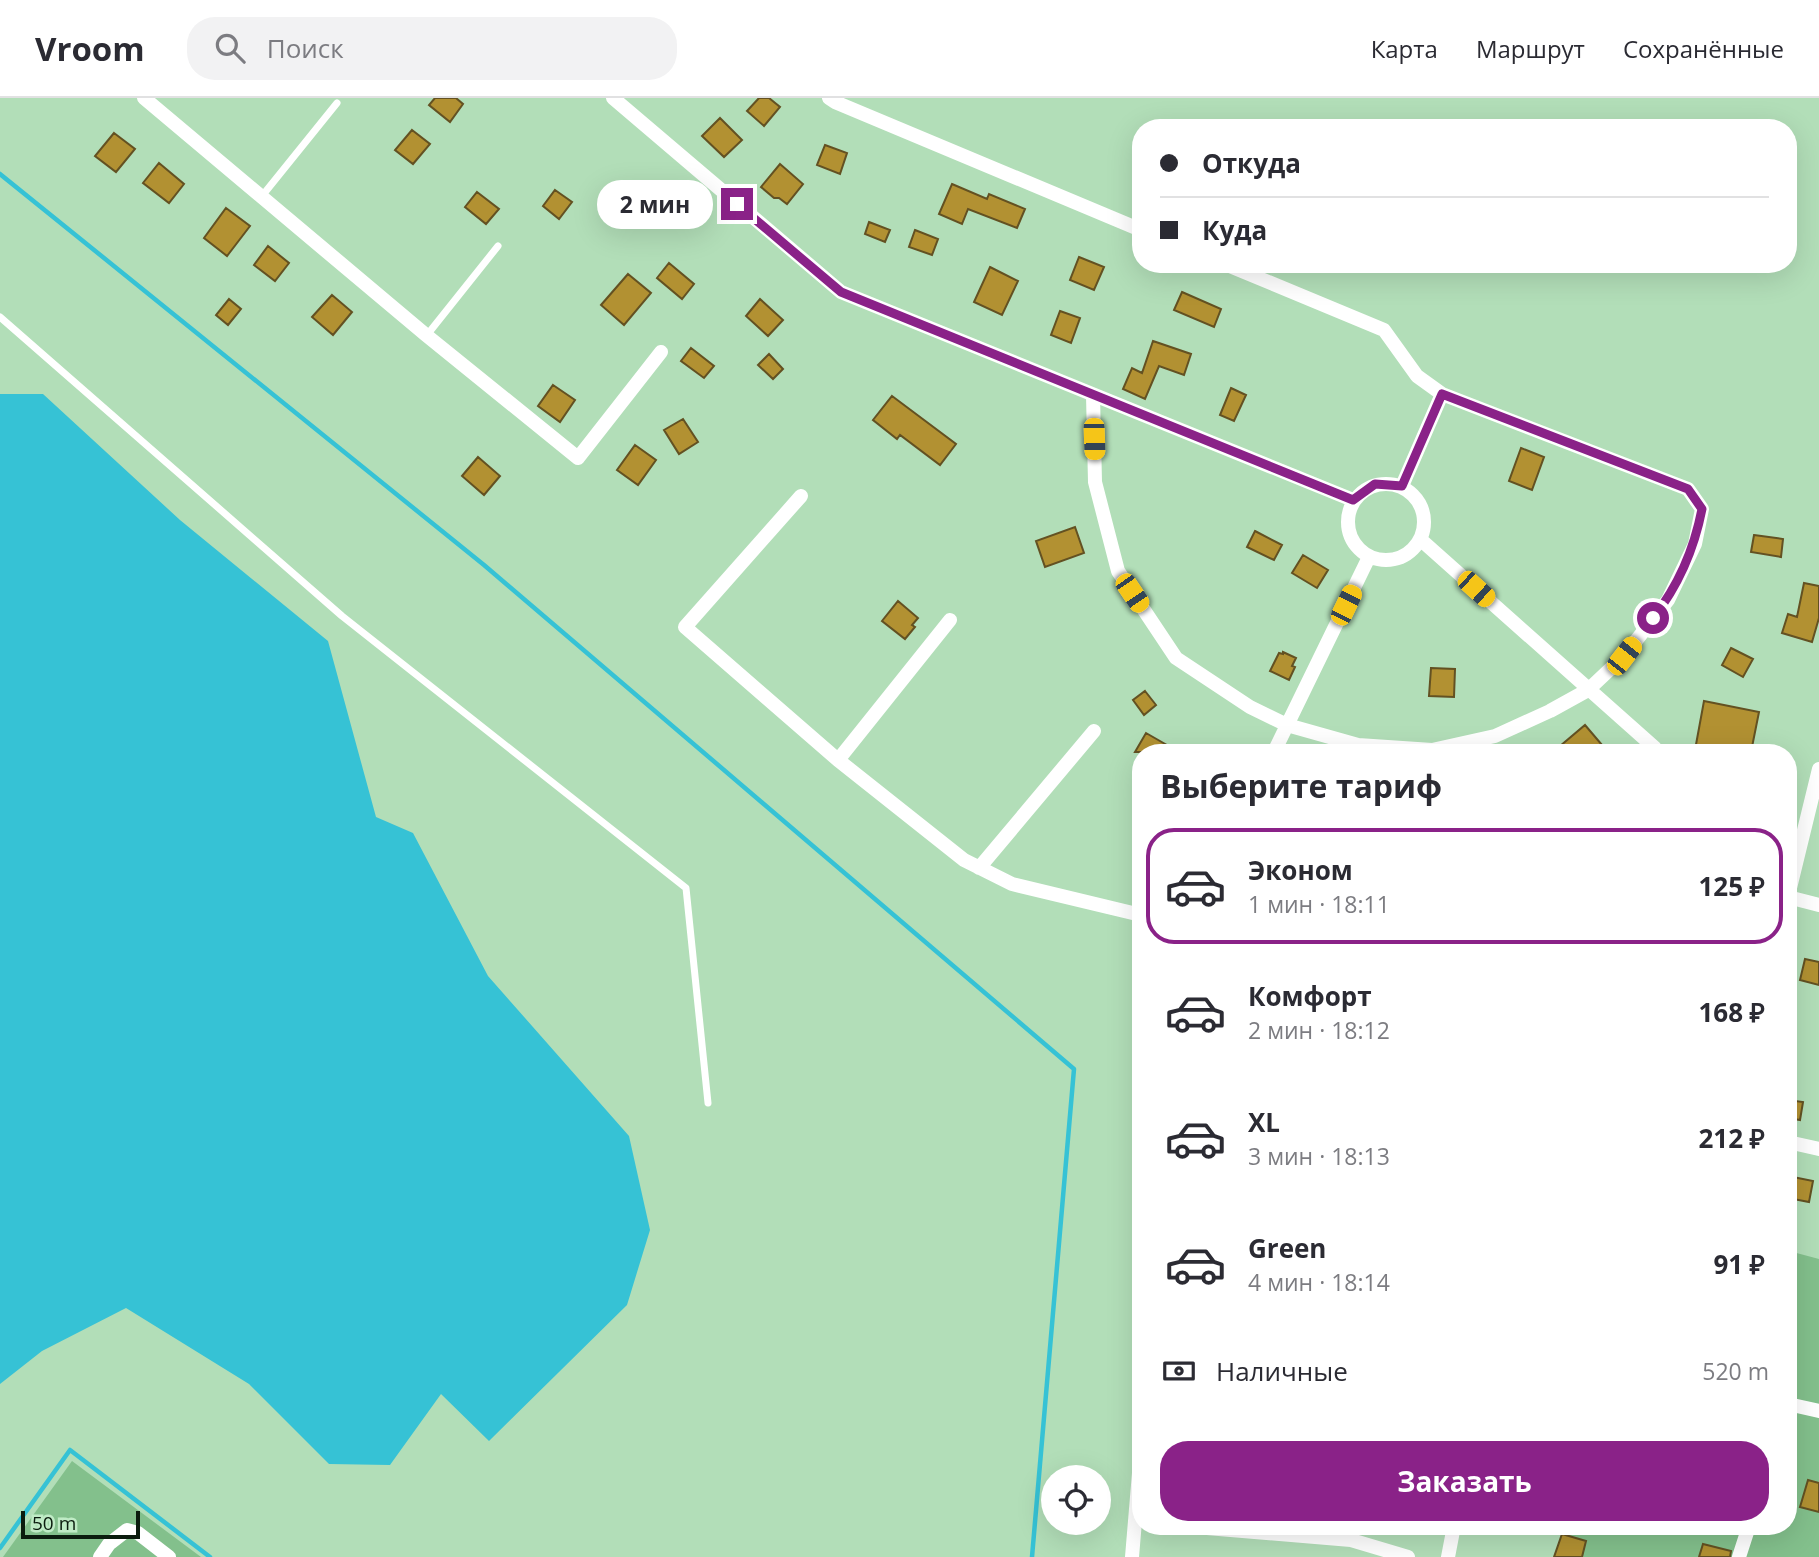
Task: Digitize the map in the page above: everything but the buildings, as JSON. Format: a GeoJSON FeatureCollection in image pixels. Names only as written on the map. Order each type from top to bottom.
{"type":"FeatureCollection","features":[{"type":"Feature","properties":{"kind":"street"},"geometry":{"type":"LineString","coordinates":[[144,98],[426,335],[578,458],[661,352]]}},
{"type":"Feature","properties":{"kind":"street"},"geometry":{"type":"LineString","coordinates":[[613,98],[841,292],[1353,500]]}},
{"type":"Feature","properties":{"kind":"street"},"geometry":{"type":"LineString","coordinates":[[829,98],[835,103],[1132,226]]}},
{"type":"Feature","properties":{"kind":"street"},"geometry":{"type":"LineString","coordinates":[[1247,273],[1384,330],[1417,376],[1442,394],[1688,489],[1702,509],[1695,544],[1668,600],[1624,656],[1588,690],[1550,711],[1495,736],[1459,744]]}},
{"type":"Feature","properties":{"kind":"street"},"geometry":{"type":"LineString","coordinates":[[1402,486],[1442,394]]}},
{"type":"Feature","properties":{"kind":"street"},"geometry":{"type":"LineString","coordinates":[[1093,396],[1096,482],[1118,571],[1176,658],[1250,707],[1287,725],[1354,744]]}},
{"type":"Feature","properties":{"kind":"street"},"geometry":{"type":"LineString","coordinates":[[1375,484],[1402,486],[1417,500],[1424,519],[1420,539],[1407,554],[1388,560],[1369,556],[1353,542],[1350,532],[1347,521],[1353,500],[1375,484]]}},
{"type":"Feature","properties":{"kind":"street"},"geometry":{"type":"LineString","coordinates":[[801,496],[685,627],[838,760],[964,860],[1012,884],[1132,913]]}},
{"type":"Feature","properties":{"kind":"street"},"geometry":{"type":"LineString","coordinates":[[1420,539],[1650,744]]}},
{"type":"Feature","properties":{"kind":"street"},"geometry":{"type":"LineString","coordinates":[[1278,744],[1369,556]]}},
{"type":"Feature","properties":{"kind":"street"},"geometry":{"type":"LineString","coordinates":[[838,760],[950,620]]}},
{"type":"Feature","properties":{"kind":"street"},"geometry":{"type":"LineString","coordinates":[[979,868],[1094,730]]}},
{"type":"Feature","properties":{"kind":"street"},"geometry":{"type":"LineString","coordinates":[[1797,859],[1819,769]]}},
{"type":"Feature","properties":{"kind":"street"},"geometry":{"type":"LineString","coordinates":[[1797,899],[1819,905]]}},
{"type":"Feature","properties":{"kind":"street"},"geometry":{"type":"LineString","coordinates":[[1797,1144],[1819,1149]]}},
{"type":"Feature","properties":{"kind":"street"},"geometry":{"type":"LineString","coordinates":[[1797,1407],[1819,1411]]}},
{"type":"Feature","properties":{"kind":"street"},"geometry":{"type":"LineString","coordinates":[[100,1557],[109,1544],[127,1530],[138,1533],[169,1557]]}},
{"type":"Feature","properties":{"kind":"street"},"geometry":{"type":"LineString","coordinates":[[1132,1557],[1134,1535]]}},
{"type":"Feature","properties":{"kind":"street"},"geometry":{"type":"LineString","coordinates":[[1291,1535],[1351,1540],[1408,1557]]}},
{"type":"Feature","properties":{"kind":"street"},"geometry":{"type":"LineString","coordinates":[[1448,1557],[1452,1535]]}},
{"type":"Feature","properties":{"kind":"street"},"geometry":{"type":"LineString","coordinates":[[1739,1557],[1746,1535]]}},
{"type":"Feature","properties":{"kind":"lane"},"geometry":{"type":"LineString","coordinates":[[262,196],[337,103]]}},
{"type":"Feature","properties":{"kind":"lane"},"geometry":{"type":"LineString","coordinates":[[426,335],[498,246]]}},
{"type":"Feature","properties":{"kind":"lane"},"geometry":{"type":"LineString","coordinates":[[0,317],[342,616],[686,888],[708,1103]]}},
{"type":"Feature","properties":{"kind":"green space"},"geometry":{"type":"Polygon","coordinates":[[[1797,1253],[1819,1259],[1819,1557],[1560,1557],[1565,1535],[1797,1535],[1797,1253]]]}},
{"type":"Feature","properties":{"kind":"green space"},"geometry":{"type":"Polygon","coordinates":[[[72,1461],[201,1557],[3,1557],[72,1461]]]}},
{"type":"Feature","properties":{"kind":"water"},"geometry":{"type":"Polygon","coordinates":[[[0,394],[43,394],[180,520],[328,641],[376,817],[413,833],[488,976],[629,1136],[650,1230],[627,1305],[489,1441],[441,1394],[390,1465],[329,1464],[249,1384],[126,1308],[42,1351],[0,1384],[0,394]]]}},
{"type":"Feature","properties":{"kind":"waterway"},"geometry":{"type":"LineString","coordinates":[[0,174],[484,565],[1074,1069],[1032,1557]]}},
{"type":"Feature","properties":{"kind":"waterway"},"geometry":{"type":"LineString","coordinates":[[0,1548],[70,1450],[210,1557]]}},
{"type":"Feature","properties":{"kind":"route"},"geometry":{"type":"LineString","coordinates":[[737,204],[841,292],[1353,500],[1375,484],[1402,486],[1442,394],[1688,489],[1702,509],[1695,544],[1668,600],[1653,618]]}}]}
